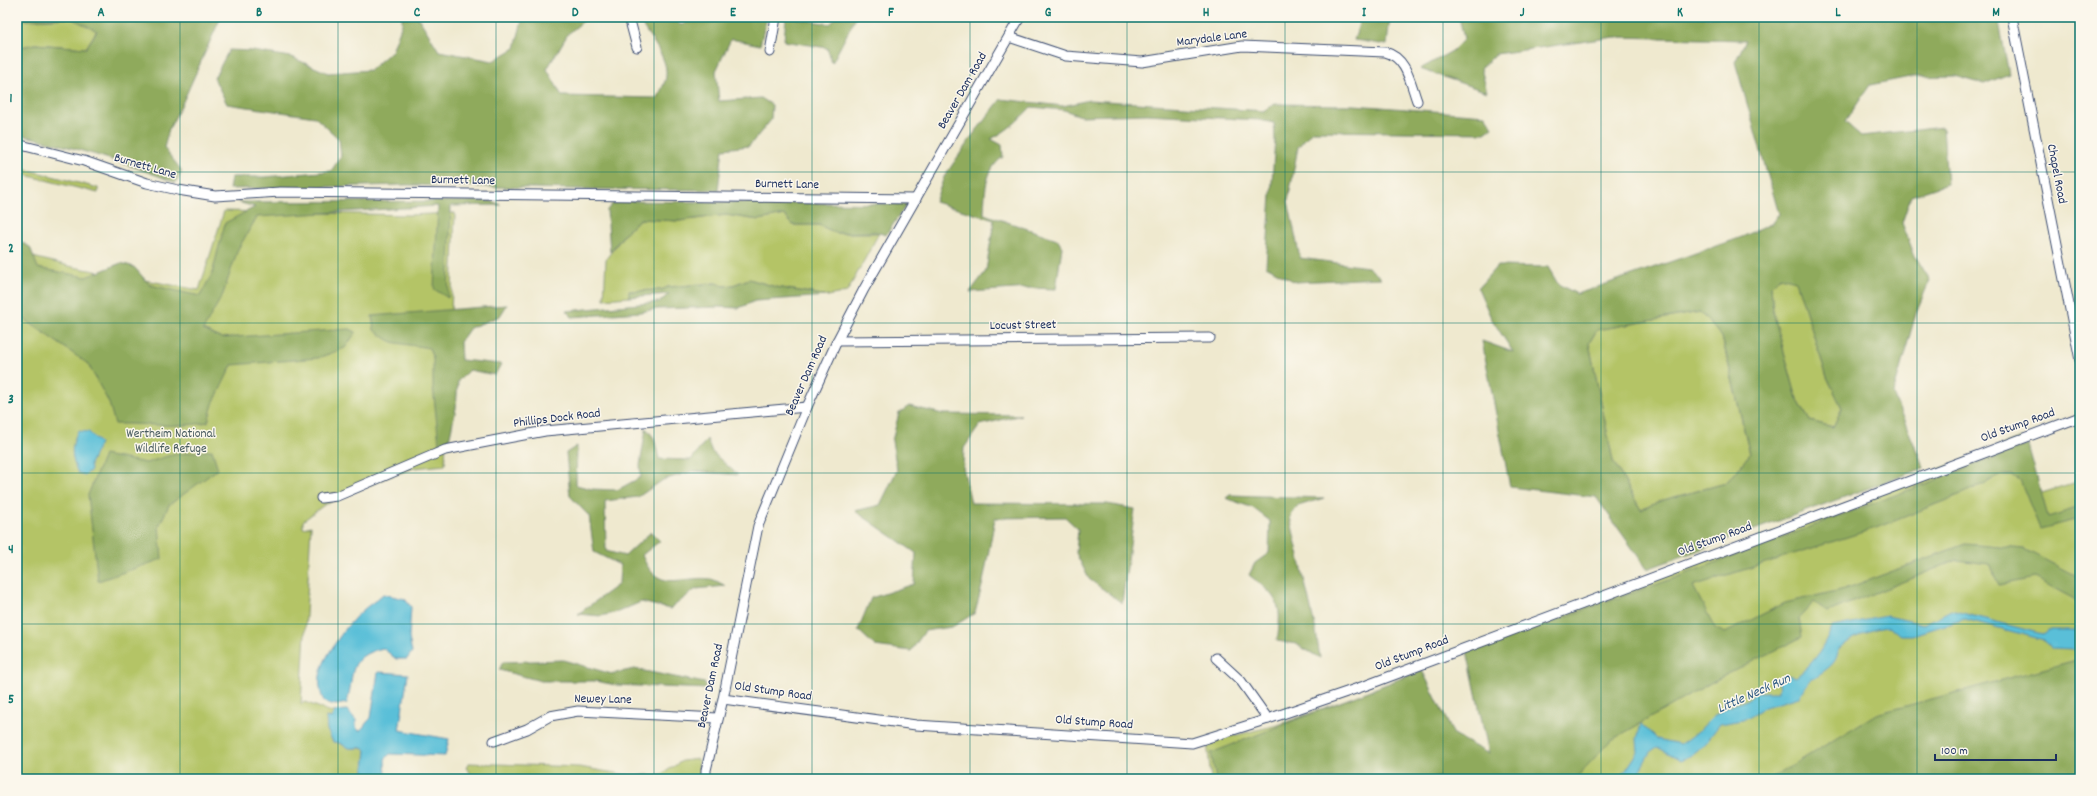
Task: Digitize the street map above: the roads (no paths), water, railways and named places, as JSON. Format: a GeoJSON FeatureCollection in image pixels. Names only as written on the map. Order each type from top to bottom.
{"type":"FeatureCollection","features":[{"type":"Feature","properties":{"kind":"street"},"geometry":{"type":"LineString","coordinates":[[629,17],[637,48]]}},
{"type":"Feature","properties":{"kind":"street"},"geometry":{"type":"LineString","coordinates":[[770,52],[776,17]]}},
{"type":"Feature","properties":{"kind":"street","name":"Beaver Dam Road"},"geometry":{"type":"LineString","coordinates":[[706,779],[706,770],[723,699],[758,526],[807,407],[837,341],[864,290],[1020,17]]}},
{"type":"Feature","properties":{"kind":"street","name":"Chapel Road"},"geometry":{"type":"LineString","coordinates":[[2012,17],[2080,360]]}},
{"type":"Feature","properties":{"kind":"street","name":"Marydale Lane"},"geometry":{"type":"LineString","coordinates":[[1008,37],[1066,56],[1142,62],[1242,46],[1385,52],[1399,59],[1405,66],[1417,101]]}},
{"type":"Feature","properties":{"kind":"street","name":"Burnett Lane"},"geometry":{"type":"LineString","coordinates":[[17,144],[84,161],[147,183],[215,196],[280,192],[916,199]]}},
{"type":"Feature","properties":{"kind":"street","name":"Locust Street"},"geometry":{"type":"LineString","coordinates":[[837,341],[1210,338]]}},
{"type":"Feature","properties":{"kind":"street","name":"Phillips Dock Road"},"geometry":{"type":"LineString","coordinates":[[320,498],[337,496],[445,450],[545,431],[807,407]]}},
{"type":"Feature","properties":{"kind":"street","name":"Old Stump Road"},"geometry":{"type":"LineString","coordinates":[[723,699],[916,725],[1192,743],[1367,685],[2080,417]]}},
{"type":"Feature","properties":{"kind":"street"},"geometry":{"type":"LineString","coordinates":[[1216,658],[1241,681],[1268,719]]}},
{"type":"Feature","properties":{"kind":"street","name":"Newey Lane"},"geometry":{"type":"LineString","coordinates":[[494,741],[527,728],[550,716],[578,711],[718,718]]}},
{"type":"Feature","properties":{"kind":"water"},"geometry":{"type":"Polygon","coordinates":[[[78,431],[89,432],[100,443],[90,464],[91,470],[85,475],[78,473],[72,452],[75,436],[78,431]]]}},
{"type":"Feature","properties":{"kind":"water"},"geometry":{"type":"Polygon","coordinates":[[[383,594],[405,599],[411,607],[409,638],[412,652],[407,659],[396,659],[383,648],[363,656],[357,661],[354,668],[347,703],[336,705],[324,702],[320,683],[323,664],[338,640],[356,617],[383,594]]]}},
{"type":"Feature","properties":{"kind":"water","name":"Little Neck Run"},"geometry":{"type":"Polygon","coordinates":[[[1951,610],[2042,634],[2048,630],[2078,630],[2079,644],[2074,650],[2051,649],[2044,640],[1965,619],[1913,635],[1901,635],[1889,627],[1875,629],[1856,637],[1838,649],[1835,660],[1832,664],[1808,683],[1799,697],[1765,707],[1743,720],[1720,724],[1698,750],[1681,760],[1657,747],[1650,752],[1635,779],[1620,779],[1638,752],[1637,739],[1641,724],[1657,739],[1680,744],[1694,735],[1718,713],[1732,705],[1747,700],[1755,692],[1778,692],[1779,682],[1787,675],[1796,677],[1813,661],[1826,642],[1832,627],[1887,616],[1924,624],[1951,610]]]}},
{"type":"Feature","properties":{"kind":"water"},"geometry":{"type":"Polygon","coordinates":[[[378,672],[408,674],[399,730],[449,739],[445,756],[390,754],[385,759],[386,779],[363,779],[366,750],[360,748],[349,748],[340,743],[333,742],[327,730],[326,717],[331,718],[335,711],[347,710],[356,720],[356,727],[359,731],[361,730],[371,718],[378,672]]]}},
{"type":"Feature","properties":{"kind":"park label","name":"Wertheim National Wildlife Refuge"},"geometry":{"type":"Point","coordinates":[171,442]}}]}
